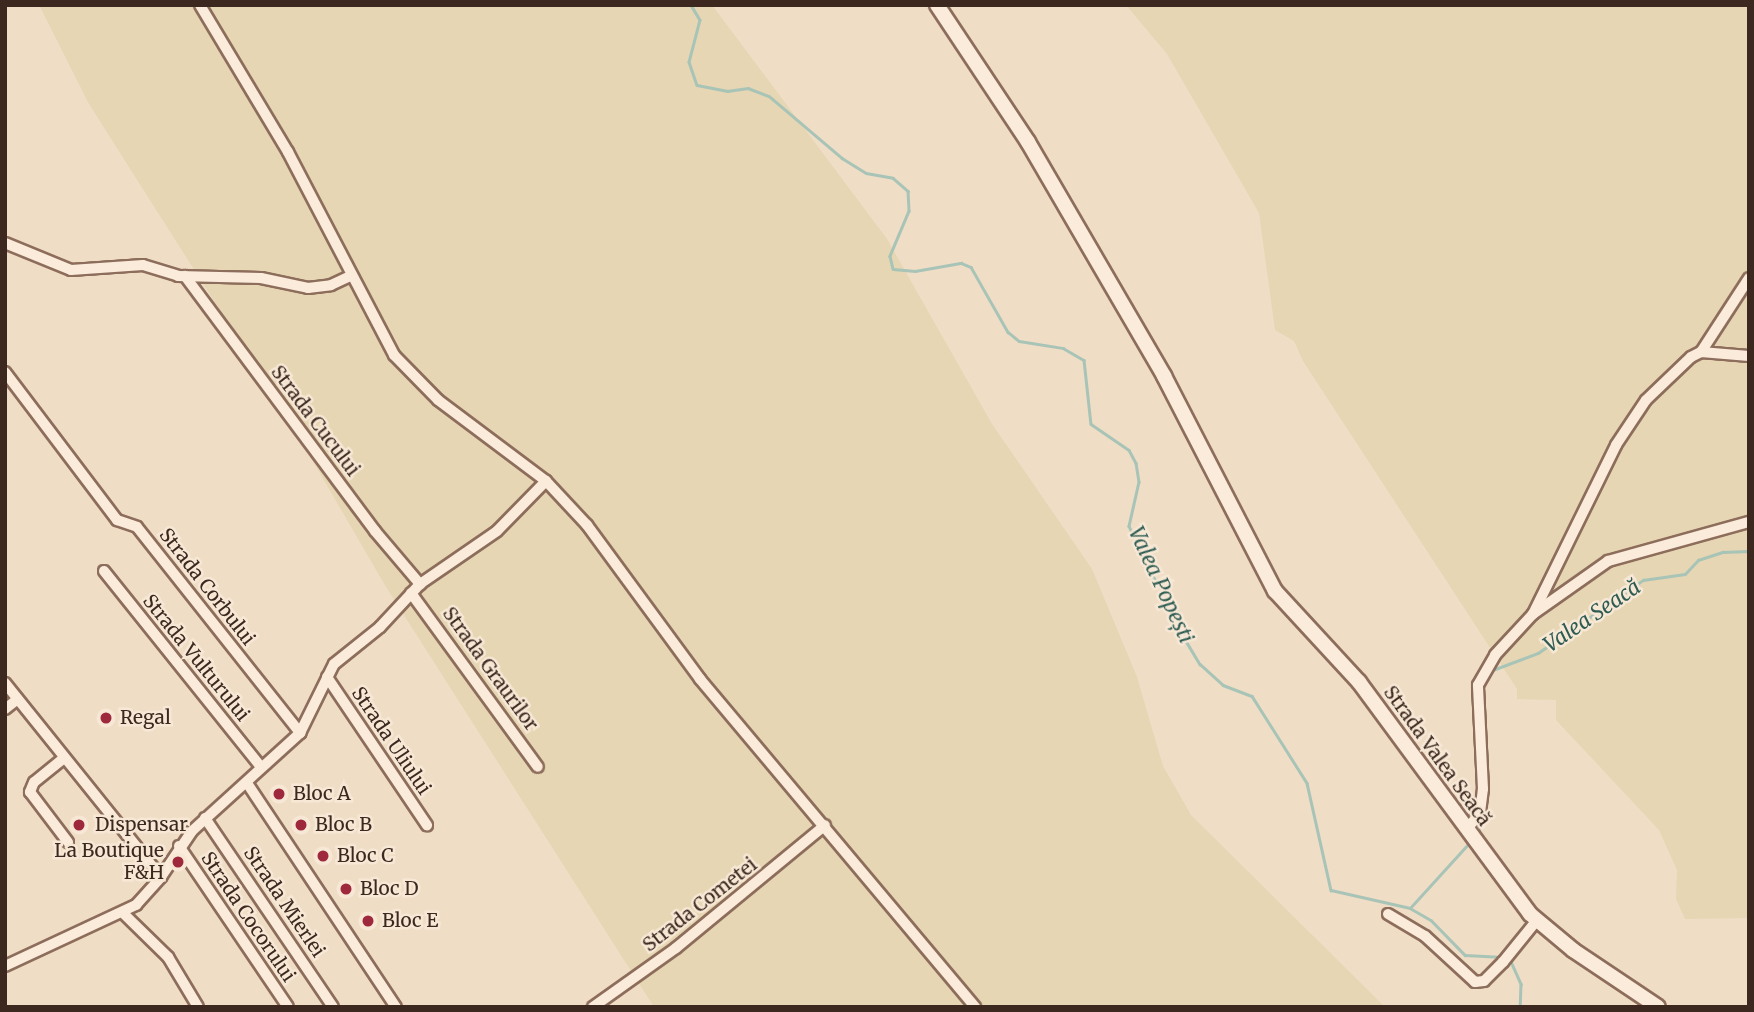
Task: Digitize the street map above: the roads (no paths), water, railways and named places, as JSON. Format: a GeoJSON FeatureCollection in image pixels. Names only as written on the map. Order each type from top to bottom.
{"type":"FeatureCollection","features":[{"type":"Feature","properties":{"kind":"main road","name":"Strada Valea Seacă"},"geometry":{"type":"LineString","coordinates":[[937,5],[1028,142],[1226,492],[1275,591],[1359,682],[1478,846],[1537,920],[1658,1007]]}},
{"type":"Feature","properties":{"kind":"street"},"geometry":{"type":"LineString","coordinates":[[200,5],[288,152],[394,355],[438,400],[546,481],[587,525],[699,679],[825,825],[975,1007]]}},
{"type":"Feature","properties":{"kind":"street"},"geometry":{"type":"LineString","coordinates":[[5,243],[71,270],[127,264],[185,276],[261,278],[308,288],[331,285],[352,275]]}},
{"type":"Feature","properties":{"kind":"street","name":"Strada Cucului"},"geometry":{"type":"LineString","coordinates":[[185,276],[382,540],[420,584]]}},
{"type":"Feature","properties":{"kind":"street"},"geometry":{"type":"LineString","coordinates":[[1532,614],[1616,445],[1646,400],[1701,352],[1749,278]]}},
{"type":"Feature","properties":{"kind":"street"},"geometry":{"type":"LineString","coordinates":[[1701,352],[1749,356]]}},
{"type":"Feature","properties":{"kind":"street","name":"Strada Corbului"},"geometry":{"type":"LineString","coordinates":[[5,372],[117,520],[137,527],[300,733]]}},
{"type":"Feature","properties":{"kind":"street"},"geometry":{"type":"LineString","coordinates":[[5,966],[124,914],[161,877],[179,846],[205,818],[300,733],[327,677],[347,651],[380,627],[420,584],[497,531],[546,481]]}},
{"type":"Feature","properties":{"kind":"street"},"geometry":{"type":"LineString","coordinates":[[1468,831],[1480,813],[1483,789],[1478,685],[1495,655],[1532,614],[1608,561],[1749,522]]}},
{"type":"Feature","properties":{"kind":"street","name":"Strada Vulturului"},"geometry":{"type":"LineString","coordinates":[[104,571],[261,767]]}},
{"type":"Feature","properties":{"kind":"street","name":"Strada Graurilor"},"geometry":{"type":"LineString","coordinates":[[411,593],[538,767]]}},
{"type":"Feature","properties":{"kind":"street","name":"Strada Uliului"},"geometry":{"type":"LineString","coordinates":[[327,677],[427,825]]}},
{"type":"Feature","properties":{"kind":"street"},"geometry":{"type":"LineString","coordinates":[[5,683],[161,877]]}},
{"type":"Feature","properties":{"kind":"street"},"geometry":{"type":"LineString","coordinates":[[5,709],[19,699]]}},
{"type":"Feature","properties":{"kind":"street"},"geometry":{"type":"LineString","coordinates":[[64,758],[34,782],[30,792],[68,842]]}},
{"type":"Feature","properties":{"kind":"street"},"geometry":{"type":"LineString","coordinates":[[247,783],[396,1007]]}},
{"type":"Feature","properties":{"kind":"street","name":"Strada Mierlei"},"geometry":{"type":"LineString","coordinates":[[205,818],[333,1007]]}},
{"type":"Feature","properties":{"kind":"street","name":"Strada Cometei"},"geometry":{"type":"LineString","coordinates":[[593,1007],[676,948],[825,825]]}},
{"type":"Feature","properties":{"kind":"street","name":"Strada Cocorului"},"geometry":{"type":"LineString","coordinates":[[179,846],[288,1007]]}},
{"type":"Feature","properties":{"kind":"street"},"geometry":{"type":"LineString","coordinates":[[124,914],[162,951],[198,1007]]}},
{"type":"Feature","properties":{"kind":"street"},"geometry":{"type":"LineString","coordinates":[[1388,914],[1425,936],[1471,981],[1484,981],[1537,920]]}},
{"type":"Feature","properties":{"kind":"waterway","name":"Valea Popești"},"geometry":{"type":"LineString","coordinates":[[691,5],[700,20],[689,62],[697,85],[727,91],[748,88],[769,96],[842,158],[866,173],[893,178],[908,191],[909,211],[890,256],[893,269],[915,271],[961,263],[971,267],[1008,332],[1019,341],[1063,348],[1084,360],[1091,424],[1129,450],[1136,463],[1139,482],[1129,526],[1152,575],[1178,612],[1186,641],[1200,664],[1223,685],[1252,696],[1307,783],[1331,890],[1410,908],[1431,920],[1465,955],[1503,957]]}},
{"type":"Feature","properties":{"kind":"waterway","name":"Valea Seacă"},"geometry":{"type":"LineString","coordinates":[[1490,671],[1538,653],[1643,580],[1685,574],[1698,560],[1723,552],[1749,551]]}},
{"type":"Feature","properties":{"kind":"waterway","name":"Valea Seacă"},"geometry":{"type":"LineString","coordinates":[[1484,712],[1487,775]]}},
{"type":"Feature","properties":{"kind":"waterway","name":"Valea Seacă"},"geometry":{"type":"LineString","coordinates":[[1478,833],[1484,813]]}},
{"type":"Feature","properties":{"kind":"waterway","name":"Valea Seacă"},"geometry":{"type":"LineString","coordinates":[[1410,908],[1471,841]]}},
{"type":"Feature","properties":{"kind":"waterway","name":"Valea Seacă"},"geometry":{"type":"LineString","coordinates":[[1509,957],[1521,984],[1520,1007]]}},
{"type":"Feature","properties":{"kind":"place","name":"Regal"},"geometry":{"type":"Point","coordinates":[106,718]}},
{"type":"Feature","properties":{"kind":"place","name":"Bloc A"},"geometry":{"type":"Point","coordinates":[279,794]}},
{"type":"Feature","properties":{"kind":"place","name":"Dispensar"},"geometry":{"type":"Point","coordinates":[79,825]}},
{"type":"Feature","properties":{"kind":"place","name":"Bloc B"},"geometry":{"type":"Point","coordinates":[301,825]}},
{"type":"Feature","properties":{"kind":"place","name":"Bloc C"},"geometry":{"type":"Point","coordinates":[323,856]}},
{"type":"Feature","properties":{"kind":"place","name":"La Boutique F&H"},"geometry":{"type":"Point","coordinates":[178,862]}},
{"type":"Feature","properties":{"kind":"place","name":"Bloc D"},"geometry":{"type":"Point","coordinates":[346,889]}},
{"type":"Feature","properties":{"kind":"place","name":"Bloc E"},"geometry":{"type":"Point","coordinates":[368,921]}}]}
